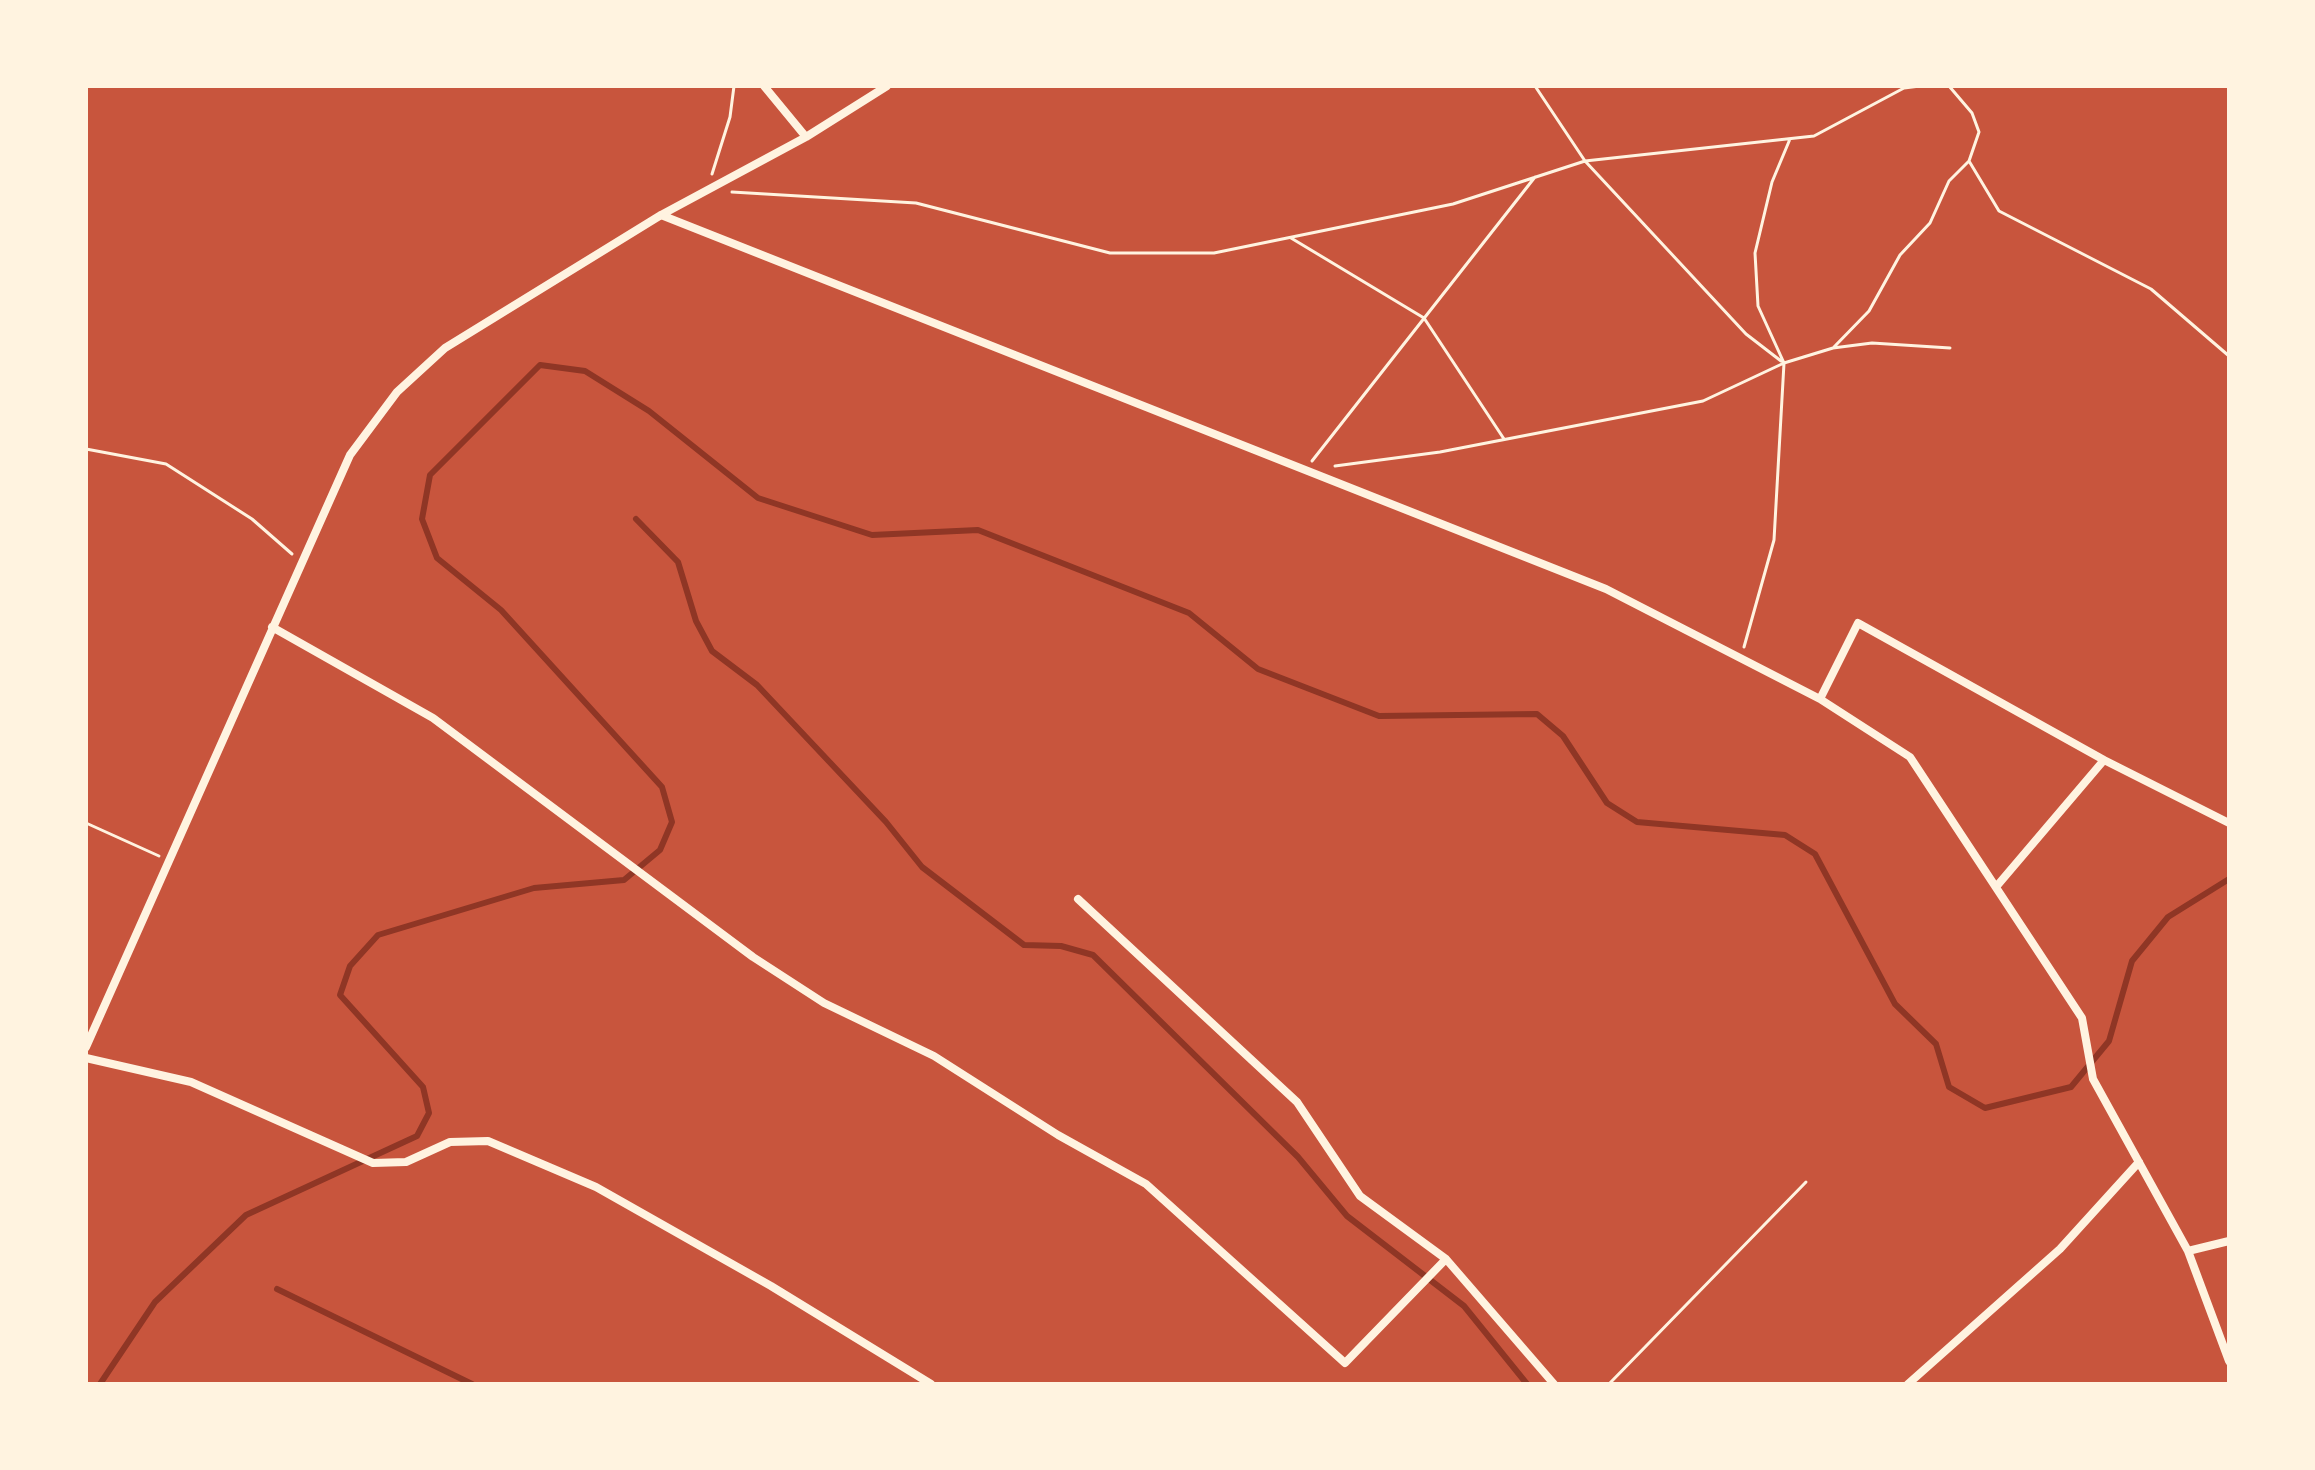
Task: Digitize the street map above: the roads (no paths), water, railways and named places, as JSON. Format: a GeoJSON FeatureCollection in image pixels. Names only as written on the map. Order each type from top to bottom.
{"type":"FeatureCollection","features":[{"type":"Feature","properties":{"kind":"street"},"geometry":{"type":"LineString","coordinates":[[764,86],[806,137]]}},
{"type":"Feature","properties":{"kind":"street"},"geometry":{"type":"LineString","coordinates":[[86,1047],[300,561],[350,455],[397,392],[445,348],[661,215],[806,137],[887,86]]}},
{"type":"Feature","properties":{"kind":"street"},"geometry":{"type":"LineString","coordinates":[[661,215],[1606,589],[1820,699],[1910,757],[2082,1018],[2093,1079],[2188,1251],[2229,1361]]}},
{"type":"Feature","properties":{"kind":"street"},"geometry":{"type":"LineString","coordinates":[[1820,699],[1858,623],[2104,760],[2229,823]]}},
{"type":"Feature","properties":{"kind":"street"},"geometry":{"type":"LineString","coordinates":[[272,627],[433,718],[753,957],[824,1003],[934,1056],[1058,1135],[1146,1184],[1345,1363],[1446,1259]]}},
{"type":"Feature","properties":{"kind":"street"},"geometry":{"type":"LineString","coordinates":[[1996,887],[2104,760]]}},
{"type":"Feature","properties":{"kind":"street"},"geometry":{"type":"LineString","coordinates":[[1078,899],[1297,1102],[1360,1196],[1446,1259],[1554,1384]]}},
{"type":"Feature","properties":{"kind":"street"},"geometry":{"type":"LineString","coordinates":[[86,1058],[191,1082],[373,1163],[406,1162],[450,1142],[488,1141],[596,1187],[771,1286],[931,1384]]}},
{"type":"Feature","properties":{"kind":"street"},"geometry":{"type":"LineString","coordinates":[[1908,1384],[2060,1249],[2139,1162]]}},
{"type":"Feature","properties":{"kind":"street"},"geometry":{"type":"LineString","coordinates":[[2188,1251],[2229,1241]]}},
{"type":"Feature","properties":{"kind":"waterway"},"geometry":{"type":"LineString","coordinates":[[100,1384],[155,1302],[246,1215],[417,1136],[429,1113],[423,1087],[340,995],[350,966],[378,935],[534,888],[624,880],[660,850],[672,822],[662,787],[501,610],[437,558],[422,519],[430,475],[540,365],[585,371],[649,411],[758,498],[872,535],[978,530],[1189,613],[1258,669],[1379,716],[1537,714],[1563,736],[1607,803],[1637,822],[1785,835],[1815,854],[1895,1004],[1936,1044],[1949,1087],[1985,1108],[2071,1087],[2109,1041],[2132,961],[2168,917],[2229,879]]}},
{"type":"Feature","properties":{"kind":"waterway"},"geometry":{"type":"LineString","coordinates":[[636,519],[678,562],[696,621],[712,651],[757,685],[886,822],[922,867],[1024,945],[1061,946],[1093,955],[1298,1157],[1347,1216],[1464,1306],[1527,1384]]}},
{"type":"Feature","properties":{"kind":"waterway"},"geometry":{"type":"LineString","coordinates":[[277,1289],[472,1384]]}}]}
